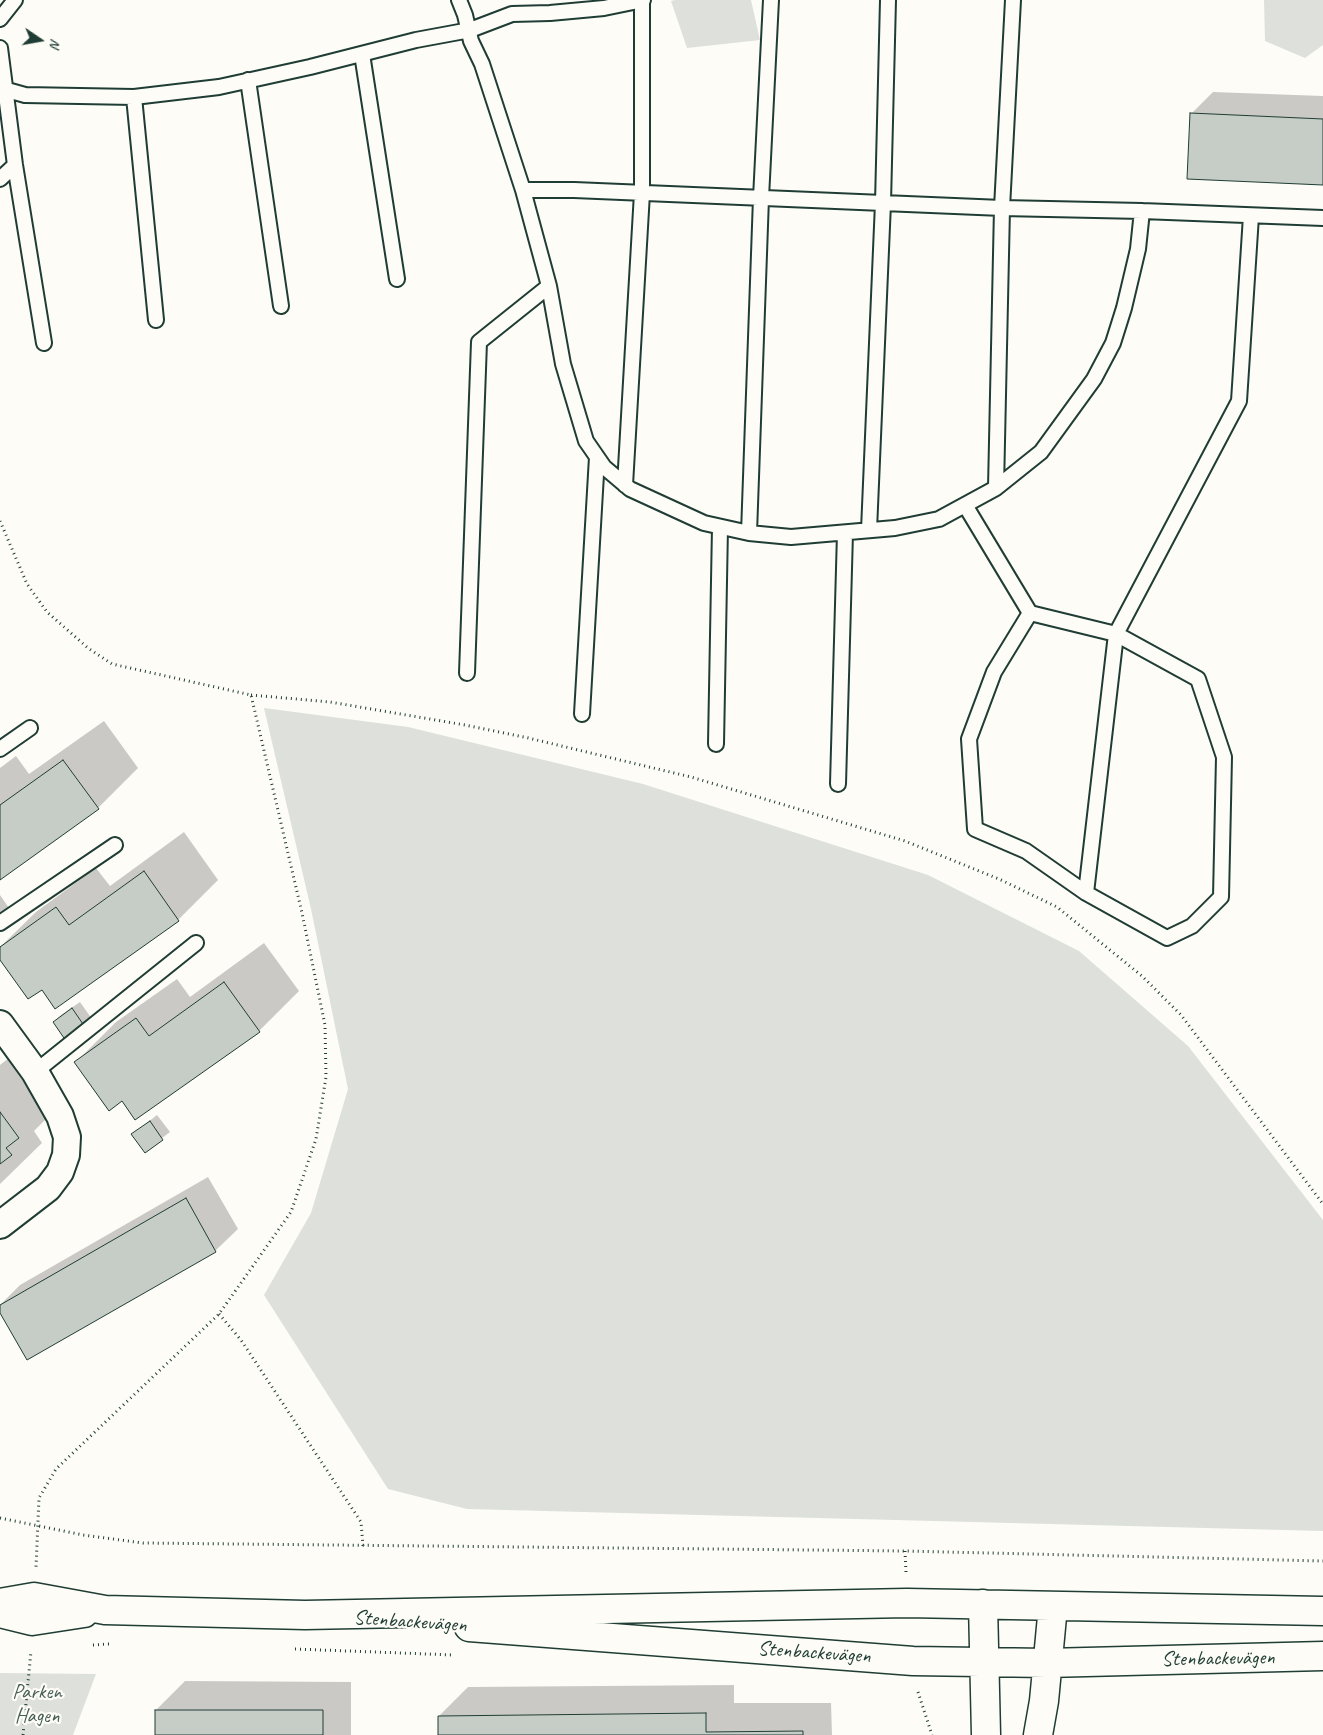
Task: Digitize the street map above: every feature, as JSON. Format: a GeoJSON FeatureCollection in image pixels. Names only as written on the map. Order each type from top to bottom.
{"type":"FeatureCollection","features":[{"type":"Feature","properties":{"kind":"street"},"geometry":{"type":"LineString","coordinates":[[0,1225],[48,1188],[60,1172],[66,1155],[67,1137],[60,1116],[35,1072],[3,1033]]}},
{"type":"Feature","properties":{"kind":"street","name":"Stenbackevägen"},"geometry":{"type":"LineString","coordinates":[[0,1603],[34,1597],[105,1610],[306,1614],[897,1603],[1323,1611]]}},
{"type":"Feature","properties":{"kind":"street"},"geometry":{"type":"LineString","coordinates":[[983,1604],[986,1735]]}},
{"type":"Feature","properties":{"kind":"street"},"geometry":{"type":"LineString","coordinates":[[1038,1735],[1054,1606]]}},
{"type":"Feature","properties":{"kind":"street","name":"Stenbackevägen"},"geometry":{"type":"LineString","coordinates":[[0,1613],[32,1621],[105,1610]]}},
{"type":"Feature","properties":{"kind":"street","name":"Stenbackevägen"},"geometry":{"type":"LineString","coordinates":[[306,1614],[911,1661],[1047,1663],[1323,1656]]}},
{"type":"Feature","properties":{"kind":"lane"},"geometry":{"type":"LineString","coordinates":[[0,18],[15,0]]}},
{"type":"Feature","properties":{"kind":"lane"},"geometry":{"type":"LineString","coordinates":[[459,0],[470,30],[471,41],[482,64],[522,190],[549,286],[563,364],[575,410],[586,440],[604,467],[625,485],[665,506],[704,523],[748,532],[791,537],[895,528],[939,519],[996,488],[1041,452],[1094,379],[1113,343],[1124,308],[1138,249],[1142,211]]}},
{"type":"Feature","properties":{"kind":"lane"},"geometry":{"type":"LineString","coordinates":[[2,88],[25,95],[134,97],[219,87],[416,40],[470,30],[512,14],[550,13],[602,4],[642,0],[642,193],[625,485]]}},
{"type":"Feature","properties":{"kind":"lane"},"geometry":{"type":"LineString","coordinates":[[748,532],[771,0]]}},
{"type":"Feature","properties":{"kind":"lane"},"geometry":{"type":"LineString","coordinates":[[869,530],[883,203],[888,0]]}},
{"type":"Feature","properties":{"kind":"lane"},"geometry":{"type":"LineString","coordinates":[[996,488],[1002,208],[1012,0]]}},
{"type":"Feature","properties":{"kind":"lane"},"geometry":{"type":"LineString","coordinates":[[0,48],[2,88],[44,343]]}},
{"type":"Feature","properties":{"kind":"lane"},"geometry":{"type":"LineString","coordinates":[[362,54],[397,279]]}},
{"type":"Feature","properties":{"kind":"lane"},"geometry":{"type":"LineString","coordinates":[[248,80],[281,306]]}},
{"type":"Feature","properties":{"kind":"lane"},"geometry":{"type":"LineString","coordinates":[[134,97],[156,320]]}},
{"type":"Feature","properties":{"kind":"lane"},"geometry":{"type":"LineString","coordinates":[[0,179],[15,165]]}},
{"type":"Feature","properties":{"kind":"lane"},"geometry":{"type":"LineString","coordinates":[[522,190],[574,190],[1002,208],[1323,218]]}},
{"type":"Feature","properties":{"kind":"lane"},"geometry":{"type":"LineString","coordinates":[[1086,893],[1116,634],[1239,401],[1251,216]]}},
{"type":"Feature","properties":{"kind":"lane"},"geometry":{"type":"LineString","coordinates":[[466,673],[479,342],[549,286]]}},
{"type":"Feature","properties":{"kind":"lane"},"geometry":{"type":"LineString","coordinates":[[582,714],[597,457]]}},
{"type":"Feature","properties":{"kind":"lane"},"geometry":{"type":"LineString","coordinates":[[965,505],[1030,613],[1116,634],[1198,679],[1224,757],[1221,897],[1192,926],[1167,938],[1086,893],[1026,851],[974,829],[969,740],[994,672],[1030,613]]}},
{"type":"Feature","properties":{"kind":"lane"},"geometry":{"type":"LineString","coordinates":[[716,744],[720,527]]}},
{"type":"Feature","properties":{"kind":"lane"},"geometry":{"type":"LineString","coordinates":[[838,784],[845,533]]}},
{"type":"Feature","properties":{"kind":"lane"},"geometry":{"type":"LineString","coordinates":[[0,749],[30,728]]}},
{"type":"Feature","properties":{"kind":"lane"},"geometry":{"type":"LineString","coordinates":[[0,923],[115,845]]}},
{"type":"Feature","properties":{"kind":"lane"},"geometry":{"type":"LineString","coordinates":[[35,1072],[196,943]]}},
{"type":"Feature","properties":{"kind":"path"},"geometry":{"type":"LineString","coordinates":[[0,521],[27,584],[47,612],[88,648],[112,664],[250,695],[330,702],[465,725],[524,737],[691,777],[905,841],[999,879],[1057,907],[1142,976],[1181,1015],[1323,1204]]}},
{"type":"Feature","properties":{"kind":"path"},"geometry":{"type":"LineString","coordinates":[[38,1526],[39,1498],[56,1469],[219,1314],[291,1212],[316,1139],[326,1077],[325,1025],[302,912],[250,695]]}},
{"type":"Feature","properties":{"kind":"path"},"geometry":{"type":"LineString","coordinates":[[219,1314],[241,1340],[361,1522],[363,1546]]}},
{"type":"Feature","properties":{"kind":"path"},"geometry":{"type":"LineString","coordinates":[[0,1518],[83,1536],[143,1544],[905,1551],[1323,1561]]}},
{"type":"Feature","properties":{"kind":"path"},"geometry":{"type":"LineString","coordinates":[[23,1735],[31,1647]]}},
{"type":"Feature","properties":{"kind":"path"},"geometry":{"type":"LineString","coordinates":[[916,1686],[932,1735]]}},
{"type":"Feature","properties":{"kind":"green space"},"geometry":{"type":"Polygon","coordinates":[[[751,0],[760,40],[687,48],[671,1],[751,0]]]}},
{"type":"Feature","properties":{"kind":"green space"},"geometry":{"type":"Polygon","coordinates":[[[1264,0],[1323,0],[1323,45],[1305,58],[1265,41],[1264,0]]]}},
{"type":"Feature","properties":{"kind":"green space"},"geometry":{"type":"Polygon","coordinates":[[[264,708],[408,727],[643,784],[928,875],[1079,951],[1188,1046],[1323,1220],[1323,1531],[467,1509],[388,1489],[264,1295],[311,1213],[348,1089],[311,909],[264,708]]]}},
{"type":"Feature","properties":{"kind":"green space","name":"Parken Hagen"},"geometry":{"type":"Polygon","coordinates":[[[0,1673],[96,1674],[73,1735],[0,1735],[0,1673]]]}},
{"type":"Feature","properties":{"kind":"building"},"geometry":{"type":"Polygon","coordinates":[[[1190,113],[1323,119],[1323,185],[1187,179],[1190,113]]]}},
{"type":"Feature","properties":{"kind":"building"},"geometry":{"type":"Polygon","coordinates":[[[63,760],[99,809],[0,880],[0,805],[63,760]]]}},
{"type":"Feature","properties":{"kind":"building"},"geometry":{"type":"Polygon","coordinates":[[[144,871],[179,921],[55,1009],[42,990],[28,999],[0,960],[0,947],[56,907],[69,925],[144,871]]]}},
{"type":"Feature","properties":{"kind":"building"},"geometry":{"type":"Polygon","coordinates":[[[224,982],[260,1032],[135,1120],[122,1101],[109,1111],[74,1062],[136,1018],[149,1036],[224,982]]]}},
{"type":"Feature","properties":{"kind":"building"},"geometry":{"type":"Polygon","coordinates":[[[72,1008],[85,1027],[66,1041],[53,1022],[72,1008]]]}},
{"type":"Feature","properties":{"kind":"building"},"geometry":{"type":"Polygon","coordinates":[[[0,1112],[19,1138],[6,1148],[12,1155],[0,1164],[0,1112]]]}},
{"type":"Feature","properties":{"kind":"building"},"geometry":{"type":"Polygon","coordinates":[[[150,1121],[163,1140],[145,1153],[131,1134],[150,1121]]]}},
{"type":"Feature","properties":{"kind":"building"},"geometry":{"type":"Polygon","coordinates":[[[186,1198],[216,1252],[27,1360],[0,1313],[0,1305],[186,1198]]]}},
{"type":"Feature","properties":{"kind":"building"},"geometry":{"type":"Polygon","coordinates":[[[155,1710],[323,1710],[323,1735],[155,1735],[155,1710]]]}},
{"type":"Feature","properties":{"kind":"building"},"geometry":{"type":"Polygon","coordinates":[[[706,1713],[706,1732],[803,1731],[803,1735],[438,1735],[438,1716],[706,1713]]]}}]}
